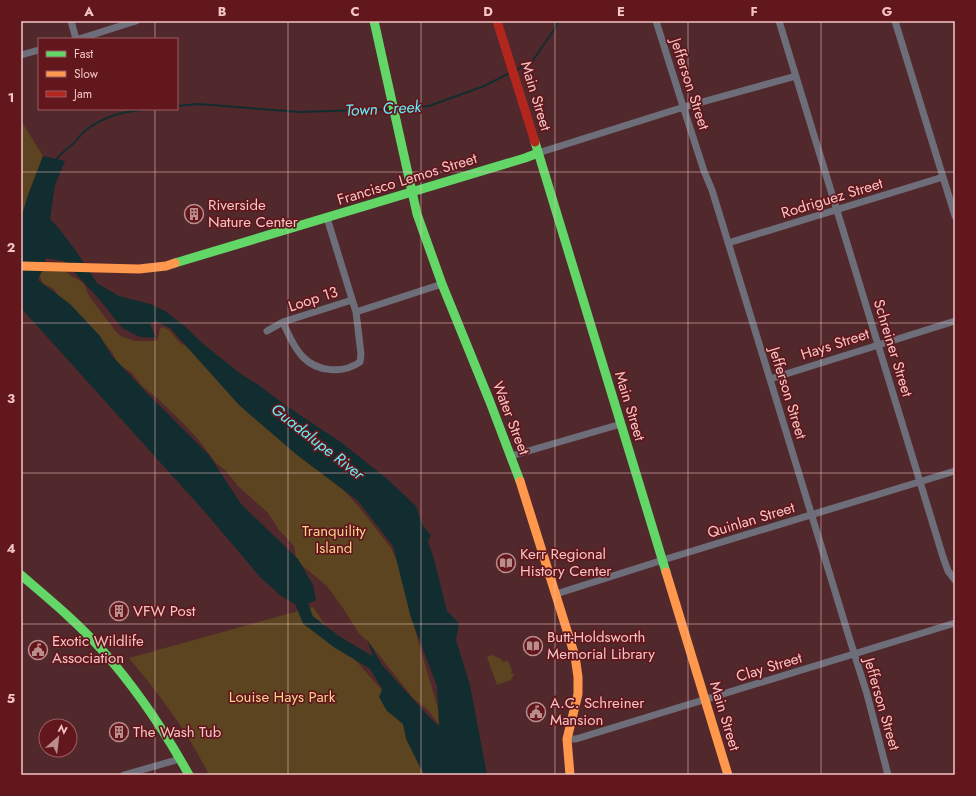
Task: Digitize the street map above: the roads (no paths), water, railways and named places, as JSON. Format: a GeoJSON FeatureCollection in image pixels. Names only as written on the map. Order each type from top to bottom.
{"type":"FeatureCollection","features":[{"type":"Feature","properties":{"kind":"street"},"geometry":{"type":"LineString","coordinates":[[71,21],[78,38]]}},
{"type":"Feature","properties":{"kind":"street"},"geometry":{"type":"LineString","coordinates":[[81,38],[136,21]]}},
{"type":"Feature","properties":{"kind":"street","name":"Water Street"},"geometry":{"type":"LineString","coordinates":[[374,21],[417,214],[442,284],[524,491],[575,656],[578,678],[578,694],[567,739],[570,775]]}},
{"type":"Feature","properties":{"kind":"street","name":"Main Street"},"geometry":{"type":"LineString","coordinates":[[497,21],[506,45],[728,775]]}},
{"type":"Feature","properties":{"kind":"street","name":"Jefferson Street"},"geometry":{"type":"LineString","coordinates":[[656,21],[728,243],[812,515],[867,694],[888,775]]}},
{"type":"Feature","properties":{"kind":"street","name":"Schreiner Street"},"geometry":{"type":"LineString","coordinates":[[779,21],[948,571],[955,580]]}},
{"type":"Feature","properties":{"kind":"street"},"geometry":{"type":"LineString","coordinates":[[895,21],[955,216]]}},
{"type":"Feature","properties":{"kind":"street"},"geometry":{"type":"LineString","coordinates":[[21,55],[38,50]]}},
{"type":"Feature","properties":{"kind":"street","name":"Francisco Lemos Street"},"geometry":{"type":"LineString","coordinates":[[21,266],[139,269],[159,268],[525,158],[684,107],[796,76]]}},
{"type":"Feature","properties":{"kind":"street","name":"Rodriguez Street"},"geometry":{"type":"LineString","coordinates":[[728,243],[943,177]]}},
{"type":"Feature","properties":{"kind":"street"},"geometry":{"type":"LineString","coordinates":[[327,218],[356,312],[442,284]]}},
{"type":"Feature","properties":{"kind":"street","name":"Loop 13"},"geometry":{"type":"LineString","coordinates":[[267,331],[283,322],[352,300]]}},
{"type":"Feature","properties":{"kind":"street","name":"Loop 13"},"geometry":{"type":"LineString","coordinates":[[283,322],[297,351],[306,360],[325,369],[338,370],[360,362],[356,312]]}},
{"type":"Feature","properties":{"kind":"street","name":"Hays Street"},"geometry":{"type":"LineString","coordinates":[[770,379],[955,321]]}},
{"type":"Feature","properties":{"kind":"street"},"geometry":{"type":"LineString","coordinates":[[511,456],[621,424]]}},
{"type":"Feature","properties":{"kind":"street","name":"Quinlan Street"},"geometry":{"type":"LineString","coordinates":[[556,594],[663,560],[955,472]]}},
{"type":"Feature","properties":{"kind":"street"},"geometry":{"type":"LineString","coordinates":[[21,575],[81,628],[112,661],[151,712],[189,775]]}},
{"type":"Feature","properties":{"kind":"street","name":"Clay Street"},"geometry":{"type":"LineString","coordinates":[[567,739],[576,739],[955,623]]}},
{"type":"Feature","properties":{"kind":"street"},"geometry":{"type":"LineString","coordinates":[[124,775],[180,759]]}},
{"type":"Feature","properties":{"kind":"water"},"geometry":{"type":"Polygon","coordinates":[[[43,156],[65,161],[55,185],[50,219],[76,251],[97,283],[119,296],[150,304],[165,311],[241,374],[342,443],[386,478],[416,506],[423,526],[431,535],[428,541],[447,611],[459,623],[456,640],[470,685],[487,775],[424,775],[406,739],[403,724],[387,711],[379,697],[383,687],[367,639],[382,665],[439,726],[437,686],[411,618],[393,546],[358,501],[297,455],[239,405],[170,328],[156,321],[150,324],[156,338],[140,337],[122,328],[100,300],[64,261],[46,258],[38,280],[70,304],[100,336],[112,356],[209,455],[241,504],[298,559],[313,585],[316,600],[305,605],[295,604],[281,596],[260,577],[205,512],[21,308],[21,219],[28,195],[43,156]]]}},
{"type":"Feature","properties":{"kind":"waterway","name":"Town Creek"},"geometry":{"type":"LineString","coordinates":[[516,70],[531,63],[554,30],[558,21]]}},
{"type":"Feature","properties":{"kind":"waterway","name":"Town Creek"},"geometry":{"type":"LineString","coordinates":[[396,109],[429,106],[484,86],[510,73]]}},
{"type":"Feature","properties":{"kind":"waterway","name":"Town Creek"},"geometry":{"type":"LineString","coordinates":[[178,106],[198,104],[300,112],[391,109]]}},
{"type":"Feature","properties":{"kind":"waterway","name":"Town Creek"},"geometry":{"type":"LineString","coordinates":[[55,161],[93,125],[115,115],[140,110]]}},
{"type":"Feature","properties":{"kind":"waterway","name":"Guadalupe River"},"geometry":{"type":"LineString","coordinates":[[296,590],[308,620],[337,642],[374,664],[387,685]]}},
{"type":"Feature","properties":{"kind":"place","name":"Riverside Nature Center"},"geometry":{"type":"Point","coordinates":[194,214]}},
{"type":"Feature","properties":{"kind":"place","name":"Kerr Regional History Center"},"geometry":{"type":"Point","coordinates":[506,563]}},
{"type":"Feature","properties":{"kind":"place","name":"VFW Post"},"geometry":{"type":"Point","coordinates":[119,611]}},
{"type":"Feature","properties":{"kind":"place","name":"Butt-Holdsworth Memorial Library"},"geometry":{"type":"Point","coordinates":[533,646]}},
{"type":"Feature","properties":{"kind":"place","name":"Exotic Wildlife Association"},"geometry":{"type":"Point","coordinates":[38,650]}},
{"type":"Feature","properties":{"kind":"place","name":"A.C. Schreiner Mansion"},"geometry":{"type":"Point","coordinates":[536,712]}},
{"type":"Feature","properties":{"kind":"place","name":"The Wash Tub"},"geometry":{"type":"Point","coordinates":[119,732]}},
{"type":"Feature","properties":{"kind":"park label","name":"Tranquility Island"},"geometry":{"type":"Point","coordinates":[334,540]}},
{"type":"Feature","properties":{"kind":"park label","name":"Louise Hays Park"},"geometry":{"type":"Point","coordinates":[282,697]}}]}
